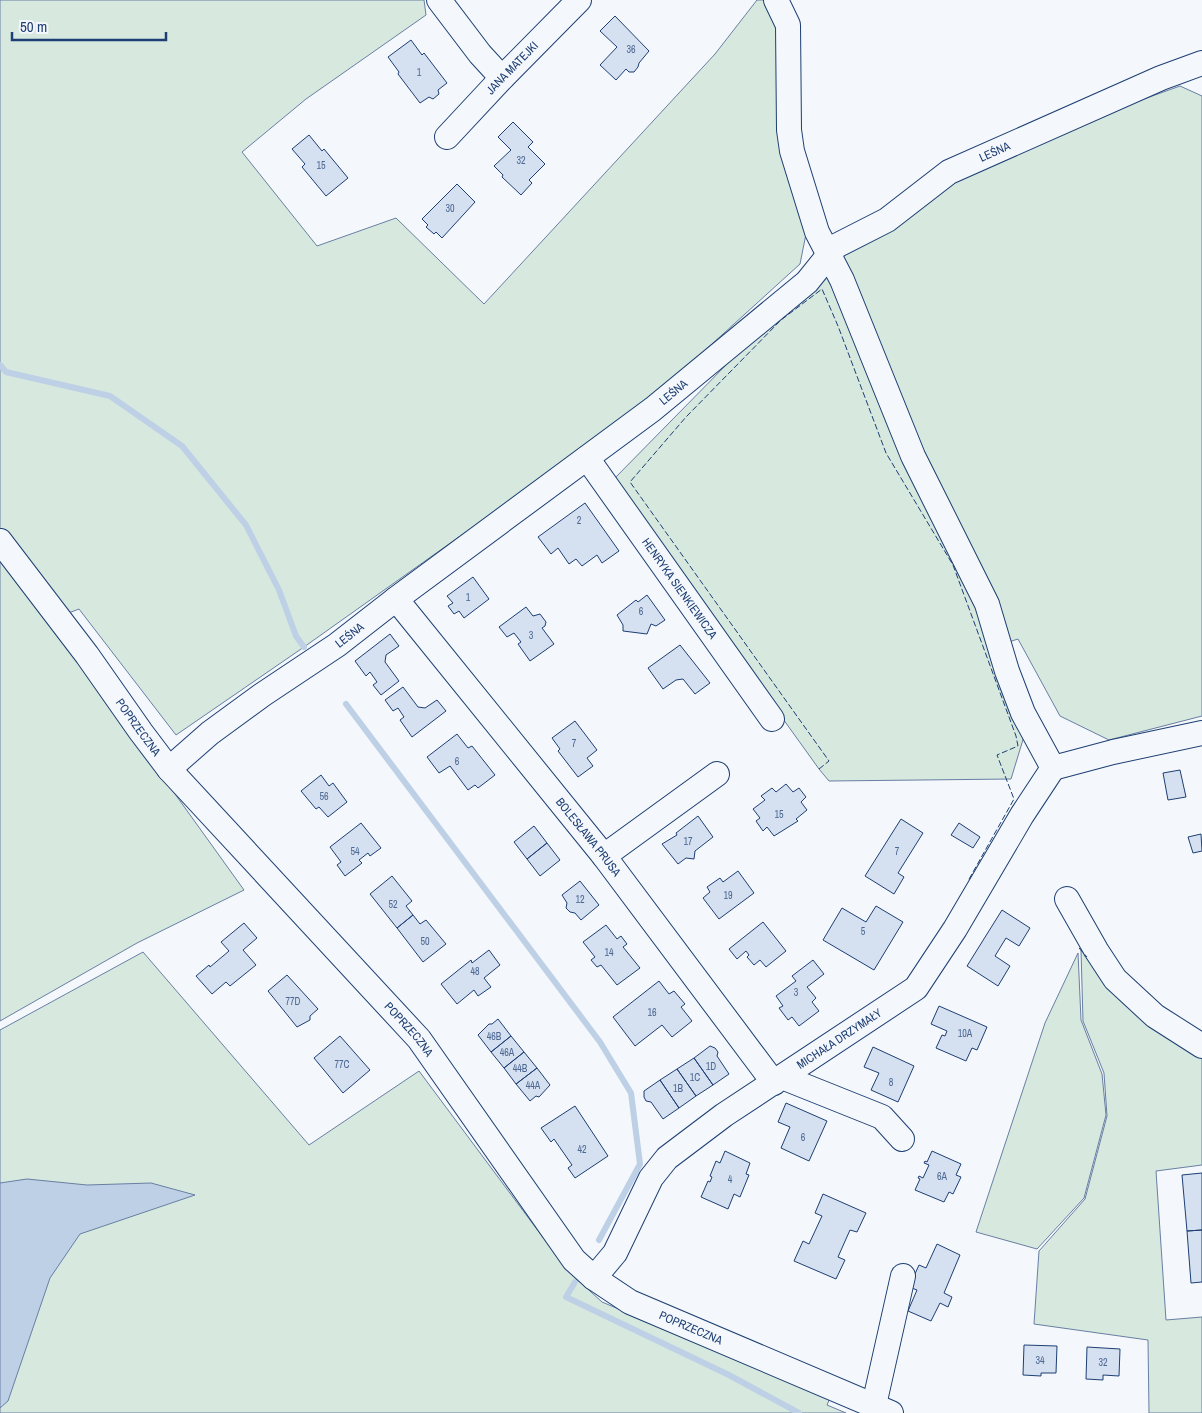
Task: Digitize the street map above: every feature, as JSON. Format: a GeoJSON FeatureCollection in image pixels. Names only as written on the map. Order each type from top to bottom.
{"type":"FeatureCollection","features":[{"type":"Feature","properties":{"kind":"street"},"geometry":{"type":"LineString","coordinates":[[439,0],[480,54],[502,78]]}},
{"type":"Feature","properties":{"kind":"street","name":"JANA MATEJKI"},"geometry":{"type":"LineString","coordinates":[[448,137],[502,78],[579,0]]}},
{"type":"Feature","properties":{"kind":"street"},"geometry":{"type":"LineString","coordinates":[[776,0],[788,25],[788,130],[792,151],[817,232],[849,298],[913,456],[987,604],[1007,670],[1023,713],[1052,768],[1113,752],[1202,733]]}},
{"type":"Feature","properties":{"kind":"street","name":"LEŚNA"},"geometry":{"type":"LineString","coordinates":[[169,769],[210,733],[262,695],[337,645],[396,598],[653,409],[807,282],[836,246],[886,220],[949,172],[1161,78],[1202,63]]}},
{"type":"Feature","properties":{"kind":"street","name":"HENRYKA SIENKIEWICZA"},"geometry":{"type":"LineString","coordinates":[[587,458],[772,719]]}},
{"type":"Feature","properties":{"kind":"street","name":"POPRZECZNA"},"geometry":{"type":"LineString","coordinates":[[0,542],[87,655],[169,769],[420,1039],[574,1260],[594,1278],[630,1302],[882,1409]]}},
{"type":"Feature","properties":{"kind":"street","name":"BOLESŁAWA PRUSA"},"geometry":{"type":"LineString","coordinates":[[396,598],[604,856],[778,1080]]}},
{"type":"Feature","properties":{"kind":"street","name":"MICHAŁA DRZYMAŁY"},"geometry":{"type":"LineString","coordinates":[[594,1278],[615,1253],[651,1178],[667,1158],[724,1115],[916,988],[955,929],[1022,814],[1052,768]]}},
{"type":"Feature","properties":{"kind":"street"},"geometry":{"type":"LineString","coordinates":[[604,856],[717,774]]}},
{"type":"Feature","properties":{"kind":"street"},"geometry":{"type":"LineString","coordinates":[[1067,899],[1115,979],[1155,1016],[1202,1046]]}},
{"type":"Feature","properties":{"kind":"street"},"geometry":{"type":"LineString","coordinates":[[778,1080],[882,1117],[902,1139]]}},
{"type":"Feature","properties":{"kind":"street"},"geometry":{"type":"LineString","coordinates":[[882,1409],[903,1276]]}},
{"type":"Feature","properties":{"kind":"shaded area"},"geometry":{"type":"Polygon","coordinates":[[[0,0],[424,0],[426,15],[306,99],[242,152],[317,246],[396,218],[484,304],[715,54],[757,0],[765,0],[775,16],[806,234],[800,264],[646,404],[304,647],[176,735],[79,609],[50,620],[244,890],[137,943],[0,1021],[0,0]]]}},
{"type":"Feature","properties":{"kind":"shaded area"},"geometry":{"type":"Polygon","coordinates":[[[1180,86],[1202,96],[1202,716],[1109,740],[1060,716],[1018,639],[996,646],[1025,733],[1011,779],[829,781],[612,481],[790,300],[845,265],[834,248],[994,153],[1180,86]]]}},
{"type":"Feature","properties":{"kind":"shaded area"},"geometry":{"type":"Polygon","coordinates":[[[1081,950],[1087,953],[1202,1054],[1202,1165],[1156,1171],[1166,1320],[1202,1317],[1202,1413],[1149,1413],[1148,1340],[1034,1324],[1039,1251],[1085,1199],[1107,1116],[1104,1073],[1083,1021],[1081,950]]]}},
{"type":"Feature","properties":{"kind":"shaded area"},"geometry":{"type":"Polygon","coordinates":[[[143,952],[309,1145],[419,1071],[568,1271],[602,1302],[830,1398],[827,1405],[846,1413],[0,1413],[0,1030],[143,952]]]}},
{"type":"Feature","properties":{"kind":"shaded area"},"geometry":{"type":"Polygon","coordinates":[[[1078,953],[1081,1020],[1102,1074],[1106,1115],[1084,1198],[1037,1249],[976,1232],[1045,1023],[1078,953]]]}},
{"type":"Feature","properties":{"kind":"water"},"geometry":{"type":"Polygon","coordinates":[[[27,1179],[87,1185],[151,1183],[195,1195],[80,1234],[50,1278],[8,1401],[0,1408],[0,1183],[27,1179]]]}},
{"type":"Feature","properties":{"kind":"building"},"geometry":{"type":"Polygon","coordinates":[[[615,16],[649,51],[634,72],[629,72],[626,69],[616,80],[600,65],[617,47],[600,31],[615,16]]]}},
{"type":"Feature","properties":{"kind":"building"},"geometry":{"type":"Polygon","coordinates":[[[411,40],[422,55],[424,53],[447,83],[438,90],[439,94],[433,99],[429,97],[420,103],[388,57],[411,40]]]}},
{"type":"Feature","properties":{"kind":"building"},"geometry":{"type":"Polygon","coordinates":[[[513,122],[533,142],[528,147],[545,164],[529,180],[532,183],[521,195],[502,177],[503,175],[494,166],[511,150],[498,137],[513,122]]]}},
{"type":"Feature","properties":{"kind":"building"},"geometry":{"type":"Polygon","coordinates":[[[309,135],[322,151],[324,149],[348,178],[326,196],[302,167],[305,164],[292,149],[309,135]]]}},
{"type":"Feature","properties":{"kind":"building"},"geometry":{"type":"Polygon","coordinates":[[[457,184],[475,202],[442,238],[436,232],[434,234],[426,227],[428,225],[422,219],[457,184]]]}},
{"type":"Feature","properties":{"kind":"building"},"geometry":{"type":"Polygon","coordinates":[[[585,503],[619,551],[602,563],[597,555],[582,566],[576,559],[569,564],[558,548],[551,554],[538,537],[585,503]]]}},
{"type":"Feature","properties":{"kind":"building"},"geometry":{"type":"Polygon","coordinates":[[[473,577],[489,599],[464,618],[459,611],[454,614],[448,606],[453,603],[447,596],[473,577]]]}},
{"type":"Feature","properties":{"kind":"building"},"geometry":{"type":"Polygon","coordinates":[[[647,595],[665,620],[656,626],[651,624],[647,634],[623,631],[623,625],[617,615],[636,600],[638,602],[647,595]]]}},
{"type":"Feature","properties":{"kind":"building"},"geometry":{"type":"Polygon","coordinates":[[[526,607],[533,616],[540,614],[546,622],[542,628],[554,644],[530,661],[518,644],[521,642],[514,633],[507,637],[499,627],[526,607]]]}},
{"type":"Feature","properties":{"kind":"building"},"geometry":{"type":"Polygon","coordinates":[[[390,634],[399,646],[386,655],[385,662],[399,681],[381,695],[373,685],[377,682],[370,672],[366,676],[355,661],[390,634]]]}},
{"type":"Feature","properties":{"kind":"building"},"geometry":{"type":"Polygon","coordinates":[[[680,645],[710,683],[695,694],[683,679],[676,680],[663,689],[648,668],[680,645]]]}},
{"type":"Feature","properties":{"kind":"building"},"geometry":{"type":"Polygon","coordinates":[[[403,687],[418,707],[425,708],[437,700],[446,711],[412,737],[400,720],[404,717],[398,708],[393,711],[385,700],[403,687]]]}},
{"type":"Feature","properties":{"kind":"building"},"geometry":{"type":"Polygon","coordinates":[[[575,721],[597,750],[587,758],[593,766],[578,777],[558,751],[560,749],[552,738],[575,721]]]}},
{"type":"Feature","properties":{"kind":"building"},"geometry":{"type":"Polygon","coordinates":[[[457,734],[468,748],[472,746],[495,775],[478,788],[475,785],[468,790],[450,766],[439,773],[427,757],[457,734]]]}},
{"type":"Feature","properties":{"kind":"building"},"geometry":{"type":"Polygon","coordinates":[[[1180,770],[1186,797],[1168,800],[1163,773],[1180,770]]]}},
{"type":"Feature","properties":{"kind":"building"},"geometry":{"type":"Polygon","coordinates":[[[321,775],[329,786],[333,783],[347,802],[328,817],[319,807],[316,809],[301,791],[321,775]]]}},
{"type":"Feature","properties":{"kind":"building"},"geometry":{"type":"Polygon","coordinates":[[[786,784],[793,792],[799,788],[806,797],[801,802],[807,810],[796,819],[798,821],[774,836],[767,827],[763,831],[756,821],[760,818],[753,809],[765,800],[761,796],[772,788],[776,792],[786,784]]]}},
{"type":"Feature","properties":{"kind":"building"},"geometry":{"type":"Polygon","coordinates":[[[698,816],[713,837],[695,851],[694,859],[686,858],[678,864],[662,844],[677,835],[676,833],[698,816]]]}},
{"type":"Feature","properties":{"kind":"building"},"geometry":{"type":"Polygon","coordinates":[[[901,819],[923,833],[898,873],[904,877],[894,894],[865,876],[901,819]]]}},
{"type":"Feature","properties":{"kind":"building"},"geometry":{"type":"Polygon","coordinates":[[[361,823],[381,848],[370,856],[368,853],[359,860],[362,863],[345,876],[337,865],[341,862],[330,847],[361,823]]]}},
{"type":"Feature","properties":{"kind":"building"},"geometry":{"type":"Polygon","coordinates":[[[959,823],[980,837],[973,848],[951,835],[959,823]]]}},
{"type":"Feature","properties":{"kind":"building"},"geometry":{"type":"Polygon","coordinates":[[[534,826],[547,843],[527,859],[514,842],[534,826]]]}},
{"type":"Feature","properties":{"kind":"building"},"geometry":{"type":"Polygon","coordinates":[[[1201,834],[1202,851],[1193,853],[1188,837],[1201,834]]]}},
{"type":"Feature","properties":{"kind":"building"},"geometry":{"type":"Polygon","coordinates":[[[547,843],[560,860],[540,876],[527,859],[547,843]]]}},
{"type":"Feature","properties":{"kind":"building"},"geometry":{"type":"Polygon","coordinates":[[[738,871],[754,893],[719,919],[703,898],[710,892],[707,887],[720,878],[723,882],[738,871]]]}},
{"type":"Feature","properties":{"kind":"building"},"geometry":{"type":"Polygon","coordinates":[[[392,876],[412,901],[406,906],[413,915],[397,928],[370,894],[392,876]]]}},
{"type":"Feature","properties":{"kind":"building"},"geometry":{"type":"Polygon","coordinates":[[[580,881],[599,905],[581,920],[575,913],[570,912],[566,908],[567,903],[562,895],[580,881]]]}},
{"type":"Feature","properties":{"kind":"building"},"geometry":{"type":"Polygon","coordinates":[[[876,906],[903,922],[874,970],[823,940],[842,908],[866,922],[876,906]]]}},
{"type":"Feature","properties":{"kind":"building"},"geometry":{"type":"Polygon","coordinates":[[[1002,910],[1030,928],[1019,946],[1006,938],[995,956],[1010,966],[998,986],[967,966],[1002,910]]]}},
{"type":"Feature","properties":{"kind":"building"},"geometry":{"type":"Polygon","coordinates":[[[413,915],[420,924],[426,920],[446,944],[423,962],[397,928],[413,915]]]}},
{"type":"Feature","properties":{"kind":"building"},"geometry":{"type":"Polygon","coordinates":[[[763,922],[786,951],[766,967],[760,960],[754,965],[747,957],[749,955],[746,951],[737,959],[729,949],[763,922]]]}},
{"type":"Feature","properties":{"kind":"building"},"geometry":{"type":"Polygon","coordinates":[[[244,923],[257,938],[243,950],[256,965],[230,986],[226,982],[212,994],[196,976],[229,951],[221,942],[244,923]]]}},
{"type":"Feature","properties":{"kind":"building"},"geometry":{"type":"Polygon","coordinates":[[[606,925],[617,939],[621,936],[627,944],[623,947],[640,968],[617,985],[601,965],[597,967],[591,960],[595,957],[583,942],[606,925]]]}},
{"type":"Feature","properties":{"kind":"building"},"geometry":{"type":"Polygon","coordinates":[[[489,950],[500,965],[484,978],[491,987],[478,996],[474,990],[457,1004],[441,984],[471,960],[472,963],[489,950]]]}},
{"type":"Feature","properties":{"kind":"building"},"geometry":{"type":"Polygon","coordinates":[[[813,960],[824,974],[807,987],[816,998],[812,1002],[819,1011],[799,1026],[792,1017],[788,1020],[779,1008],[783,1006],[776,996],[796,981],[792,976],[813,960]]]}},
{"type":"Feature","properties":{"kind":"building"},"geometry":{"type":"Polygon","coordinates":[[[287,975],[318,1009],[310,1016],[310,1020],[297,1027],[268,991],[287,975]]]}},
{"type":"Feature","properties":{"kind":"building"},"geometry":{"type":"Polygon","coordinates":[[[659,981],[669,994],[674,991],[685,1004],[681,1007],[692,1021],[672,1037],[662,1025],[635,1046],[613,1017],[659,981]]]}},
{"type":"Feature","properties":{"kind":"building"},"geometry":{"type":"Polygon","coordinates":[[[939,1006],[987,1027],[977,1050],[972,1048],[966,1061],[936,1048],[942,1035],[945,1036],[947,1031],[931,1024],[939,1006]]]}},
{"type":"Feature","properties":{"kind":"building"},"geometry":{"type":"Polygon","coordinates":[[[498,1019],[511,1036],[491,1052],[478,1035],[489,1024],[498,1019]]]}},
{"type":"Feature","properties":{"kind":"building"},"geometry":{"type":"Polygon","coordinates":[[[340,1036],[370,1070],[343,1093],[314,1058],[340,1036]]]}},
{"type":"Feature","properties":{"kind":"building"},"geometry":{"type":"Polygon","coordinates":[[[511,1036],[524,1052],[504,1068],[491,1052],[511,1036]]]}},
{"type":"Feature","properties":{"kind":"building"},"geometry":{"type":"Polygon","coordinates":[[[710,1046],[718,1052],[717,1056],[729,1074],[713,1085],[694,1058],[710,1046]]]}},
{"type":"Feature","properties":{"kind":"building"},"geometry":{"type":"Polygon","coordinates":[[[873,1047],[914,1066],[898,1102],[871,1090],[879,1073],[864,1067],[873,1047]]]}},
{"type":"Feature","properties":{"kind":"building"},"geometry":{"type":"Polygon","coordinates":[[[524,1052],[537,1068],[516,1084],[504,1068],[524,1052]]]}},
{"type":"Feature","properties":{"kind":"building"},"geometry":{"type":"Polygon","coordinates":[[[694,1058],[713,1085],[696,1096],[677,1069],[694,1058]]]}},
{"type":"Feature","properties":{"kind":"building"},"geometry":{"type":"Polygon","coordinates":[[[537,1068],[550,1085],[539,1097],[536,1096],[530,1101],[516,1084],[537,1068]]]}},
{"type":"Feature","properties":{"kind":"building"},"geometry":{"type":"Polygon","coordinates":[[[677,1069],[696,1096],[679,1108],[660,1080],[677,1069]]]}},
{"type":"Feature","properties":{"kind":"building"},"geometry":{"type":"Polygon","coordinates":[[[660,1080],[679,1108],[663,1119],[651,1102],[646,1101],[644,1097],[644,1091],[660,1080]]]}},
{"type":"Feature","properties":{"kind":"building"},"geometry":{"type":"Polygon","coordinates":[[[786,1103],[827,1121],[809,1161],[781,1148],[790,1127],[778,1122],[786,1103]]]}},
{"type":"Feature","properties":{"kind":"building"},"geometry":{"type":"Polygon","coordinates":[[[575,1106],[608,1156],[575,1178],[568,1168],[572,1165],[554,1139],[551,1142],[541,1128],[575,1106]]]}},
{"type":"Feature","properties":{"kind":"building"},"geometry":{"type":"Polygon","coordinates":[[[725,1151],[750,1163],[746,1174],[749,1175],[740,1197],[734,1194],[728,1209],[701,1197],[708,1181],[710,1182],[712,1177],[710,1176],[716,1161],[720,1163],[725,1151]]]}},
{"type":"Feature","properties":{"kind":"building"},"geometry":{"type":"Polygon","coordinates":[[[932,1151],[961,1164],[956,1175],[961,1177],[953,1194],[949,1192],[944,1202],[915,1190],[920,1179],[918,1178],[919,1176],[923,1178],[929,1165],[924,1163],[925,1161],[927,1162],[932,1151]]]}},
{"type":"Feature","properties":{"kind":"building"},"geometry":{"type":"Polygon","coordinates":[[[1202,1173],[1202,1230],[1187,1231],[1182,1175],[1202,1173]]]}},
{"type":"Feature","properties":{"kind":"building"},"geometry":{"type":"Polygon","coordinates":[[[823,1194],[866,1213],[857,1232],[850,1230],[838,1257],[845,1260],[836,1279],[794,1261],[803,1241],[809,1244],[822,1216],[815,1213],[823,1194]]]}},
{"type":"Feature","properties":{"kind":"building"},"geometry":{"type":"Polygon","coordinates":[[[1202,1230],[1202,1282],[1191,1283],[1187,1231],[1202,1230]]]}},
{"type":"Feature","properties":{"kind":"building"},"geometry":{"type":"Polygon","coordinates":[[[937,1244],[960,1255],[944,1293],[952,1297],[948,1307],[940,1303],[931,1321],[908,1311],[917,1290],[909,1287],[919,1265],[926,1268],[937,1244]]]}},
{"type":"Feature","properties":{"kind":"building"},"geometry":{"type":"Polygon","coordinates":[[[1024,1345],[1057,1346],[1056,1373],[1041,1373],[1041,1376],[1023,1375],[1024,1345]]]}},
{"type":"Feature","properties":{"kind":"building"},"geometry":{"type":"Polygon","coordinates":[[[1087,1347],[1120,1349],[1119,1376],[1103,1375],[1103,1380],[1086,1379],[1087,1347]]]}},
{"type":"Feature","properties":{"kind":"waterway"},"geometry":{"type":"LineString","coordinates":[[0,365],[6,372],[110,396],[182,446],[246,525],[279,590],[296,636],[304,647]]}},
{"type":"Feature","properties":{"kind":"waterway"},"geometry":{"type":"LineString","coordinates":[[346,704],[600,1042],[631,1093],[640,1164],[599,1240]]}},
{"type":"Feature","properties":{"kind":"waterway"},"geometry":{"type":"LineString","coordinates":[[575,1282],[566,1297],[729,1375],[799,1413]]}},
{"type":"Feature","properties":{"kind":"fence"},"geometry":{"type":"LineString","coordinates":[[819,769],[829,761],[630,482],[686,417],[781,320],[822,289],[886,453],[953,565],[1016,736],[1018,746],[997,755],[1014,799],[968,881]]}},
{"type":"Feature","properties":{"kind":"fence"},"geometry":{"type":"LineString","coordinates":[[1079,948],[1087,957]]}}]}
